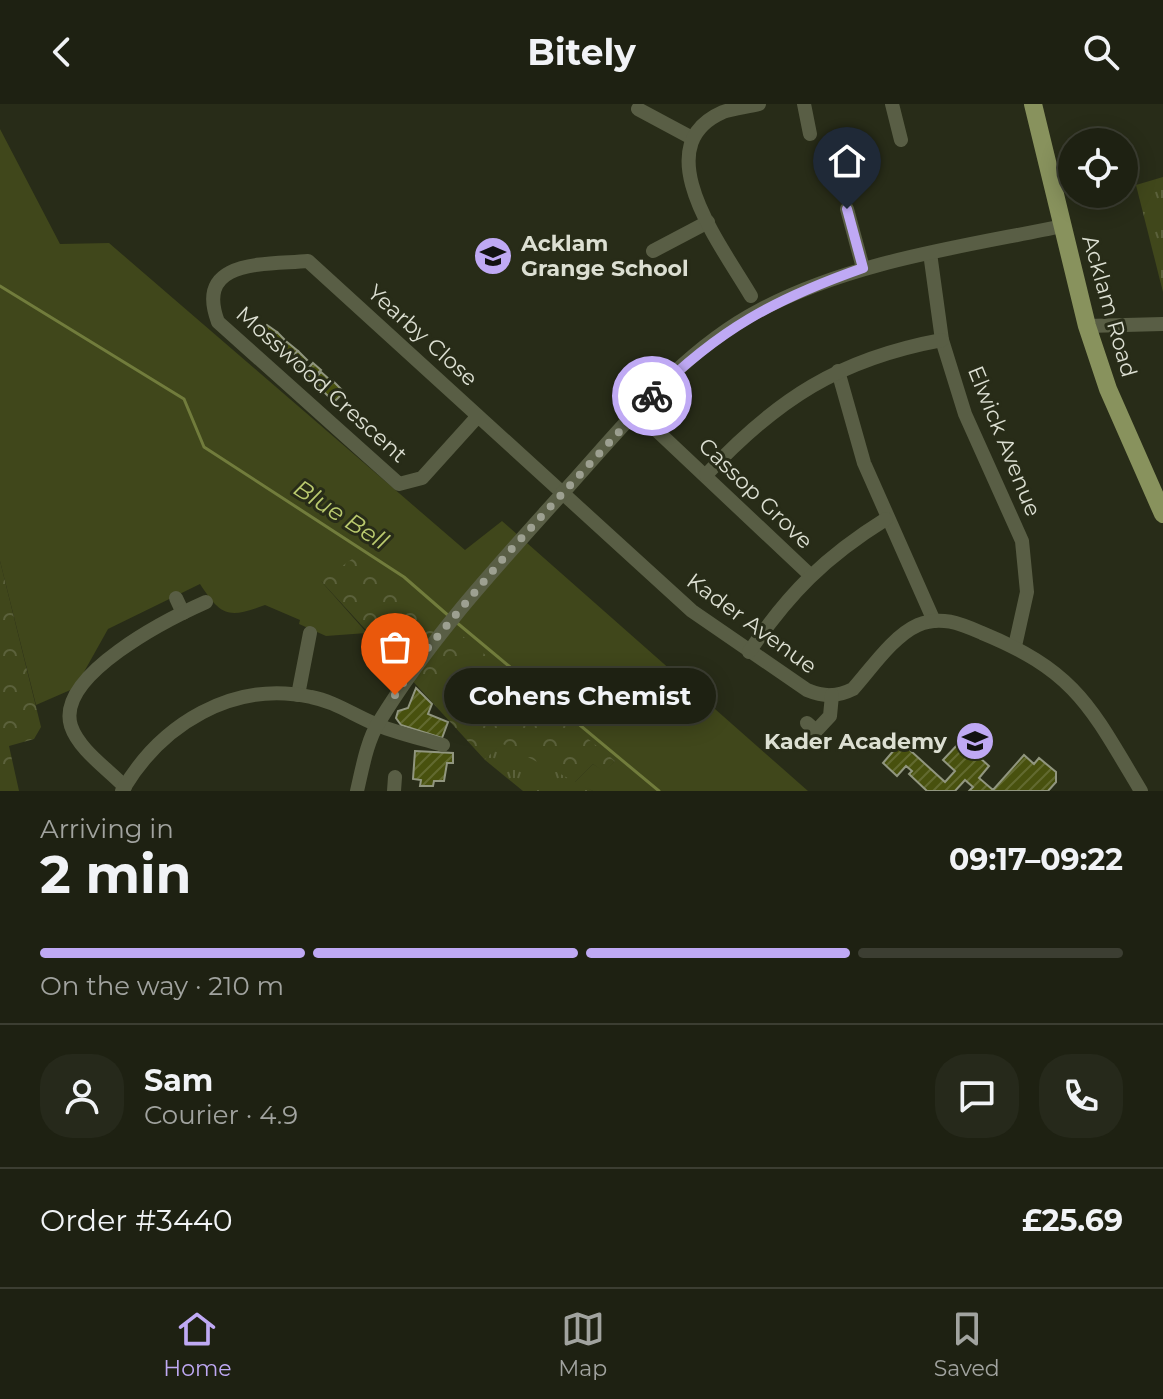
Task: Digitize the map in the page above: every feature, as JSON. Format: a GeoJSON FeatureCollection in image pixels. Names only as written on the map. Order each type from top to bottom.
{"type":"FeatureCollection","features":[{"type":"Feature","properties":{"kind":"main road","name":"Acklam Road"},"geometry":{"type":"LineString","coordinates":[[1033,104],[1087,326],[1108,389],[1163,514]]}},
{"type":"Feature","properties":{"kind":"street"},"geometry":{"type":"LineString","coordinates":[[751,296],[708,222],[690,184],[687,162],[692,138],[724,112],[759,104]]}},
{"type":"Feature","properties":{"kind":"street"},"geometry":{"type":"LineString","coordinates":[[804,104],[810,134]]}},
{"type":"Feature","properties":{"kind":"street"},"geometry":{"type":"LineString","coordinates":[[892,104],[901,140]]}},
{"type":"Feature","properties":{"kind":"street"},"geometry":{"type":"LineString","coordinates":[[637,111],[692,138]]}},
{"type":"Feature","properties":{"kind":"street"},"geometry":{"type":"LineString","coordinates":[[847,209],[863,268]]}},
{"type":"Feature","properties":{"kind":"street"},"geometry":{"type":"LineString","coordinates":[[653,251],[708,222]]}},
{"type":"Feature","properties":{"kind":"street"},"geometry":{"type":"LineString","coordinates":[[366,791],[357,791],[376,725],[434,640],[636,411],[716,339],[758,310],[863,268],[1063,226]]}},
{"type":"Feature","properties":{"kind":"street","name":"Elwick Avenue"},"geometry":{"type":"LineString","coordinates":[[930,253],[942,340],[965,414],[1022,541],[1027,592],[1015,646]]}},
{"type":"Feature","properties":{"kind":"street","name":"Yearby Close"},"geometry":{"type":"LineString","coordinates":[[234,268],[308,261],[563,493]]}},
{"type":"Feature","properties":{"kind":"street","name":"Mosswood Crescent"},"geometry":{"type":"LineString","coordinates":[[234,268],[220,278],[212,295],[218,322],[399,484],[422,478],[478,416]]}},
{"type":"Feature","properties":{"kind":"street"},"geometry":{"type":"LineString","coordinates":[[1087,326],[1163,324]]}},
{"type":"Feature","properties":{"kind":"street"},"geometry":{"type":"LineString","coordinates":[[706,475],[748,430],[838,371],[889,350],[942,340]]}},
{"type":"Feature","properties":{"kind":"street"},"geometry":{"type":"LineString","coordinates":[[838,371],[864,463],[886,519],[928,600],[934,621],[957,622],[1015,646],[1050,667],[1089,704],[1141,791]]}},
{"type":"Feature","properties":{"kind":"street","name":"Cassop Grove"},"geometry":{"type":"LineString","coordinates":[[636,411],[809,574]]}},
{"type":"Feature","properties":{"kind":"street","name":"Kader Avenue"},"geometry":{"type":"LineString","coordinates":[[563,493],[692,611],[807,690],[832,695],[853,689],[904,634],[917,625],[934,621]]}},
{"type":"Feature","properties":{"kind":"street"},"geometry":{"type":"LineString","coordinates":[[749,652],[779,608],[809,574],[848,543],[886,519]]}},
{"type":"Feature","properties":{"kind":"street"},"geometry":{"type":"LineString","coordinates":[[176,598],[183,613]]}},
{"type":"Feature","properties":{"kind":"street"},"geometry":{"type":"LineString","coordinates":[[206,602],[123,646],[83,687],[72,705],[70,720],[75,734],[124,789],[155,748],[194,716],[233,698],[253,694],[298,695],[322,700],[376,725],[443,745]]}},
{"type":"Feature","properties":{"kind":"street"},"geometry":{"type":"LineString","coordinates":[[298,695],[310,633]]}},
{"type":"Feature","properties":{"kind":"street"},"geometry":{"type":"LineString","coordinates":[[807,723],[816,731],[830,716],[832,695]]}},
{"type":"Feature","properties":{"kind":"green space"},"geometry":{"type":"Polygon","coordinates":[[[0,129],[60,244],[109,243],[465,550],[502,521],[808,791],[593,791],[574,783],[593,764],[604,771],[615,761],[321,581],[367,633],[326,636],[299,624],[300,620],[265,605],[242,612],[226,612],[214,603],[200,584],[108,629],[75,688],[36,705],[0,561],[0,129]]]}},
{"type":"Feature","properties":{"kind":"green space"},"geometry":{"type":"Polygon","coordinates":[[[1163,177],[1163,292],[1138,193],[1138,184],[1163,177]]]}},
{"type":"Feature","properties":{"kind":"green space"},"geometry":{"type":"Polygon","coordinates":[[[355,557],[404,588],[615,761],[604,772],[593,764],[574,783],[501,744],[485,760],[321,581],[355,557]]]}},
{"type":"Feature","properties":{"kind":"green space"},"geometry":{"type":"Polygon","coordinates":[[[0,561],[41,727],[34,739],[9,746],[19,791],[0,791],[0,561]]]}},
{"type":"Feature","properties":{"kind":"green space"},"geometry":{"type":"Polygon","coordinates":[[[501,743],[593,791],[523,791],[485,760],[501,743]]]}},
{"type":"Feature","properties":{"kind":"building"},"geometry":{"type":"Polygon","coordinates":[[[267,325],[277,332],[266,341],[258,335],[267,325]]]}},
{"type":"Feature","properties":{"kind":"building"},"geometry":{"type":"Polygon","coordinates":[[[277,332],[284,339],[275,349],[266,341],[277,332]]]}},
{"type":"Feature","properties":{"kind":"building"},"geometry":{"type":"Polygon","coordinates":[[[287,342],[298,351],[287,360],[277,353],[287,342]]]}},
{"type":"Feature","properties":{"kind":"building"},"geometry":{"type":"Polygon","coordinates":[[[298,351],[307,360],[296,368],[287,360],[298,351]]]}},
{"type":"Feature","properties":{"kind":"building"},"geometry":{"type":"Polygon","coordinates":[[[313,363],[321,370],[311,379],[304,373],[313,363]]]}},
{"type":"Feature","properties":{"kind":"building"},"geometry":{"type":"Polygon","coordinates":[[[321,372],[329,379],[320,388],[312,381],[321,372]]]}},
{"type":"Feature","properties":{"kind":"building"},"geometry":{"type":"Polygon","coordinates":[[[332,380],[344,392],[334,402],[323,391],[332,380]]]}},
{"type":"Feature","properties":{"kind":"building"},"geometry":{"type":"Polygon","coordinates":[[[416,688],[432,704],[428,714],[448,722],[442,738],[401,725],[396,718],[398,711],[408,708],[416,688]]]}},
{"type":"Feature","properties":{"kind":"building"},"geometry":{"type":"Polygon","coordinates":[[[961,741],[989,766],[979,778],[993,790],[1024,755],[1034,764],[1039,758],[1056,772],[1056,782],[1048,791],[969,791],[973,787],[965,780],[955,791],[927,791],[909,774],[912,771],[906,766],[897,776],[883,763],[901,742],[945,782],[955,771],[943,760],[961,741]]]}},
{"type":"Feature","properties":{"kind":"building"},"geometry":{"type":"Polygon","coordinates":[[[415,751],[453,753],[453,763],[447,763],[444,781],[434,781],[433,786],[420,786],[421,780],[413,779],[415,751]]]}},
{"type":"Feature","properties":{"kind":"waterway","name":"Blue Bell"},"geometry":{"type":"LineString","coordinates":[[0,286],[184,399],[204,447],[404,577],[450,617]]}},
{"type":"Feature","properties":{"kind":"waterway","name":"Blue Bell"},"geometry":{"type":"LineString","coordinates":[[456,622],[659,791]]}},
{"type":"Feature","properties":{"kind":"way so far"},"geometry":{"type":"LineString","coordinates":[[395,695],[422,655],[507,554],[652,396]]}},
{"type":"Feature","properties":{"kind":"place","name":"Acklam Grange School"},"geometry":{"type":"Point","coordinates":[493,256]}},
{"type":"Feature","properties":{"kind":"place","name":"Cohens Chemist"},"geometry":{"type":"Point","coordinates":[395,695]}},
{"type":"Feature","properties":{"kind":"place","name":"Kader Academy"},"geometry":{"type":"Point","coordinates":[975,741]}},
{"type":"Feature","properties":{"kind":"route"},"geometry":{"type":"LineString","coordinates":[[652,396],[716,339],[758,310],[816,284],[863,268],[847,209]]}}]}
